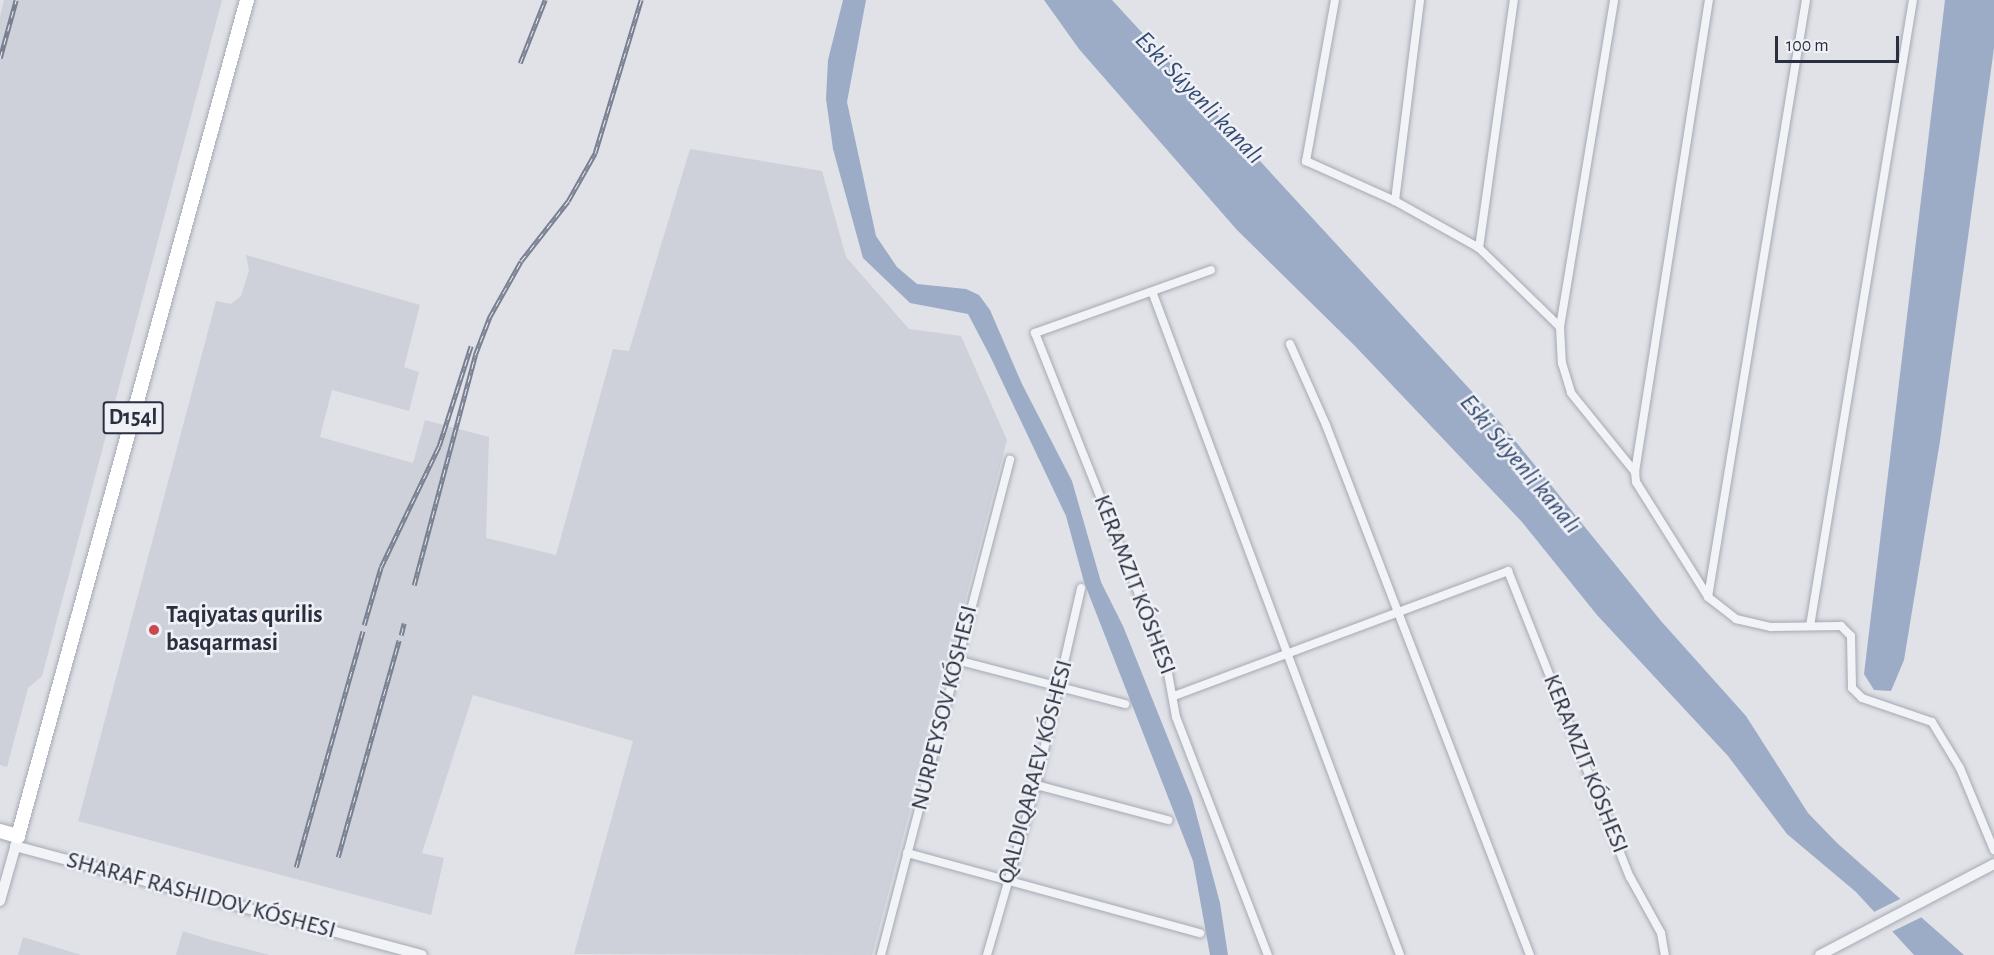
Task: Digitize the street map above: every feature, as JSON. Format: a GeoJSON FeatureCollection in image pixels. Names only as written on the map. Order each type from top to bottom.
{"type":"FeatureCollection","features":[{"type":"Feature","properties":{"kind":"main road","name":"D154l"},"geometry":{"type":"LineString","coordinates":[[17,841],[247,0]]}},
{"type":"Feature","properties":{"kind":"main road","name":"SHARAF RASHIDOV KÓSHESI"},"geometry":{"type":"LineString","coordinates":[[0,831],[17,841]]}},
{"type":"Feature","properties":{"kind":"street"},"geometry":{"type":"LineString","coordinates":[[1335,0],[1306,161],[1395,201],[1479,248],[1560,327]]}},
{"type":"Feature","properties":{"kind":"street"},"geometry":{"type":"LineString","coordinates":[[1395,201],[1420,0]]}},
{"type":"Feature","properties":{"kind":"street"},"geometry":{"type":"LineString","coordinates":[[1479,248],[1514,0]]}},
{"type":"Feature","properties":{"kind":"street"},"geometry":{"type":"LineString","coordinates":[[1614,0],[1560,327],[1562,363],[1571,393],[1635,472]]}},
{"type":"Feature","properties":{"kind":"street"},"geometry":{"type":"LineString","coordinates":[[1709,0],[1635,472],[1636,482],[1708,597],[1736,619],[1771,627],[1841,626],[1851,636],[1852,688],[1862,698],[1932,722],[1960,768],[1994,850]]}},
{"type":"Feature","properties":{"kind":"street"},"geometry":{"type":"LineString","coordinates":[[1708,597],[1806,0]]}},
{"type":"Feature","properties":{"kind":"street"},"geometry":{"type":"LineString","coordinates":[[1810,626],[1913,0]]}},
{"type":"Feature","properties":{"kind":"street","name":"KERAMZIT KÓSHESI"},"geometry":{"type":"LineString","coordinates":[[1211,270],[1153,294],[1035,333],[1166,662],[1176,717],[1268,955]]}},
{"type":"Feature","properties":{"kind":"street"},"geometry":{"type":"LineString","coordinates":[[1153,294],[1400,955]]}},
{"type":"Feature","properties":{"kind":"street"},"geometry":{"type":"LineString","coordinates":[[1290,344],[1326,425],[1530,955]]}},
{"type":"Feature","properties":{"kind":"street","name":"NURPEYSOV KÓSHESI"},"geometry":{"type":"LineString","coordinates":[[881,955],[956,660],[1010,460]]}},
{"type":"Feature","properties":{"kind":"street","name":"KERAMZIT KÓSHESI"},"geometry":{"type":"LineString","coordinates":[[1396,611],[1508,571],[1630,877],[1661,933],[1665,955]]}},
{"type":"Feature","properties":{"kind":"street"},"geometry":{"type":"LineString","coordinates":[[987,955],[1036,785],[1081,588]]}},
{"type":"Feature","properties":{"kind":"street"},"geometry":{"type":"LineString","coordinates":[[1174,696],[1396,611]]}},
{"type":"Feature","properties":{"kind":"street"},"geometry":{"type":"LineString","coordinates":[[956,660],[1059,689],[1125,704]]}},
{"type":"Feature","properties":{"kind":"street"},"geometry":{"type":"LineString","coordinates":[[1036,785],[1168,820]]}},
{"type":"Feature","properties":{"kind":"street"},"geometry":{"type":"LineString","coordinates":[[0,901],[17,841]]}},
{"type":"Feature","properties":{"kind":"street","name":"SHARAF RASHIDOV KÓSHESI"},"geometry":{"type":"LineString","coordinates":[[17,841],[422,955]]}},
{"type":"Feature","properties":{"kind":"street"},"geometry":{"type":"LineString","coordinates":[[907,854],[1200,933]]}},
{"type":"Feature","properties":{"kind":"street"},"geometry":{"type":"LineString","coordinates":[[1820,955],[1994,864]]}},
{"type":"Feature","properties":{"kind":"shaded area"},"geometry":{"type":"Polygon","coordinates":[[[4,0],[222,0],[42,676],[28,688],[7,767],[0,765],[0,16],[4,0]]]}},
{"type":"Feature","properties":{"kind":"shaded area"},"geometry":{"type":"Polygon","coordinates":[[[690,149],[822,171],[846,257],[909,329],[961,336],[1007,440],[872,955],[574,954],[633,741],[473,695],[422,853],[444,858],[431,915],[78,821],[216,301],[231,304],[241,296],[249,270],[246,255],[420,305],[404,367],[419,372],[409,411],[332,390],[320,437],[413,463],[425,420],[489,437],[486,538],[556,555],[613,349],[629,351],[690,149]]]}},
{"type":"Feature","properties":{"kind":"shaded area"},"geometry":{"type":"Polygon","coordinates":[[[183,931],[211,940],[270,955],[176,955],[183,931]]]}},
{"type":"Feature","properties":{"kind":"shaded area"},"geometry":{"type":"Polygon","coordinates":[[[23,937],[81,955],[18,955],[23,937]]]}},
{"type":"Feature","properties":{"kind":"water"},"geometry":{"type":"Polygon","coordinates":[[[843,0],[866,0],[847,102],[876,236],[897,267],[917,284],[966,289],[979,295],[990,310],[1022,384],[1072,481],[1101,582],[1123,626],[1192,798],[1220,903],[1228,955],[1210,955],[1193,861],[1084,582],[1066,516],[990,356],[968,314],[910,303],[863,258],[833,149],[826,99],[828,60],[843,0]]]}},
{"type":"Feature","properties":{"kind":"water","name":"Eski Súyenli kanalı"},"geometry":{"type":"Polygon","coordinates":[[[1044,0],[1112,0],[1499,421],[1661,621],[1746,716],[1808,813],[1837,843],[1964,955],[1914,955],[1856,892],[1787,834],[1728,756],[1597,615],[1522,522],[1355,346],[1237,230],[1079,49],[1044,0]]]}},
{"type":"Feature","properties":{"kind":"water"},"geometry":{"type":"Polygon","coordinates":[[[1945,0],[1994,0],[1994,48],[1940,441],[1904,660],[1891,691],[1874,690],[1864,674],[1945,0]]]}},
{"type":"Feature","properties":{"kind":"pier"},"geometry":{"type":"Polygon","coordinates":[[[1904,897],[1924,916],[1889,933],[1870,914],[1904,897]]]}},
{"type":"Feature","properties":{"kind":"railway"},"geometry":{"type":"LineString","coordinates":[[0,58],[16,0]]}},
{"type":"Feature","properties":{"kind":"railway"},"geometry":{"type":"LineString","coordinates":[[520,63],[545,0]]}},
{"type":"Feature","properties":{"kind":"railway"},"geometry":{"type":"LineString","coordinates":[[414,585],[475,355],[489,318],[521,261],[568,201],[595,153],[641,0]]}},
{"type":"Feature","properties":{"kind":"railway"},"geometry":{"type":"LineString","coordinates":[[364,625],[381,567],[439,446],[471,346]]}},
{"type":"Feature","properties":{"kind":"railway"},"geometry":{"type":"LineString","coordinates":[[401,635],[404,623]]}},
{"type":"Feature","properties":{"kind":"railway"},"geometry":{"type":"LineString","coordinates":[[296,867],[363,631]]}},
{"type":"Feature","properties":{"kind":"railway"},"geometry":{"type":"LineString","coordinates":[[338,857],[399,640]]}},
{"type":"Feature","properties":{"kind":"place","name":"Taqiyatas qurilis basqarmasi"},"geometry":{"type":"Point","coordinates":[154,630]}}]}
